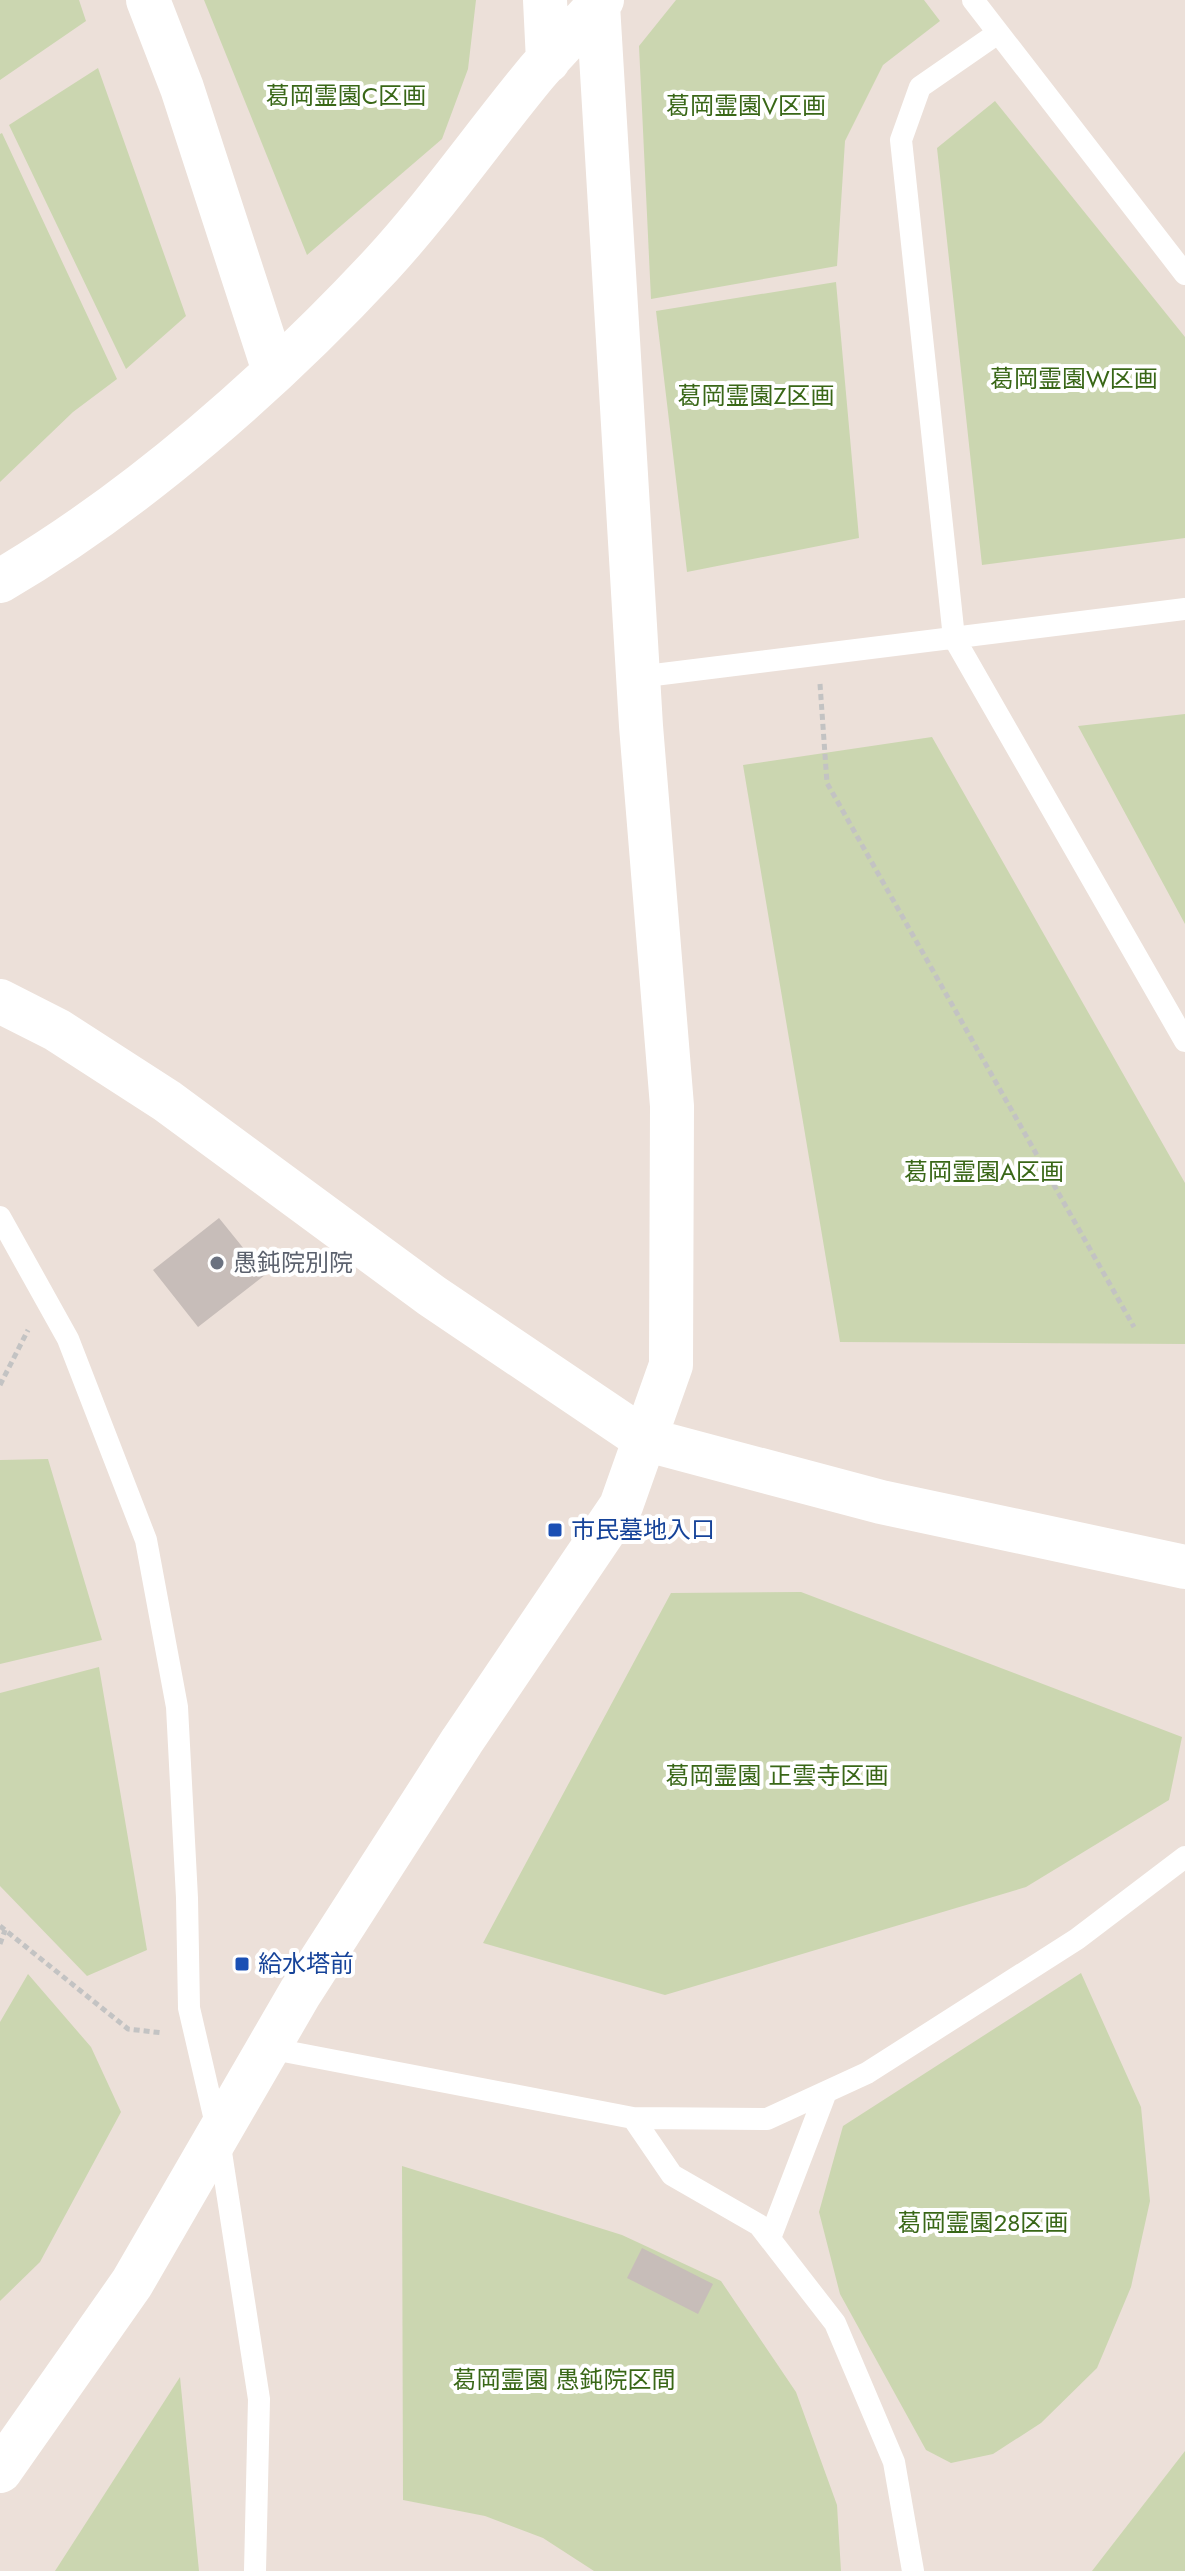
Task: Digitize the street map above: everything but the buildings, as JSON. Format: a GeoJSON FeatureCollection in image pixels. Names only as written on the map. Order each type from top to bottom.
{"type":"FeatureCollection","features":[{"type":"Feature","properties":{"kind":"street"},"geometry":{"type":"LineString","coordinates":[[148,0],[182,88],[274,371]]}},
{"type":"Feature","properties":{"kind":"street"},"geometry":{"type":"LineString","coordinates":[[545,0],[548,61]]}},
{"type":"Feature","properties":{"kind":"street"},"geometry":{"type":"LineString","coordinates":[[0,581],[40,557],[158,471],[274,371],[382,264],[548,61],[600,3]]}},
{"type":"Feature","properties":{"kind":"street"},"geometry":{"type":"LineString","coordinates":[[0,2471],[132,2283],[300,1993],[462,1741],[621,1506],[671,1365],[672,1106],[638,677],[600,3]]}},
{"type":"Feature","properties":{"kind":"street"},"geometry":{"type":"LineString","coordinates":[[0,1001],[57,1030],[167,1101],[432,1296],[644,1439],[881,1502],[1185,1567]]}},
{"type":"Feature","properties":{"kind":"lane"},"geometry":{"type":"LineString","coordinates":[[973,0],[1185,274]]}},
{"type":"Feature","properties":{"kind":"lane"},"geometry":{"type":"LineString","coordinates":[[998,33],[920,87],[901,140],[954,638],[1185,1041]]}},
{"type":"Feature","properties":{"kind":"lane"},"geometry":{"type":"LineString","coordinates":[[638,677],[1185,609]]}},
{"type":"Feature","properties":{"kind":"lane"},"geometry":{"type":"LineString","coordinates":[[0,1217],[68,1339],[146,1540],[177,1707],[189,2008],[218,2133],[259,2399],[255,2571]]}},
{"type":"Feature","properties":{"kind":"lane"},"geometry":{"type":"LineString","coordinates":[[268,2048],[633,2118],[767,2119],[867,2073],[1077,1939],[1185,1857]]}},
{"type":"Feature","properties":{"kind":"lane"},"geometry":{"type":"LineString","coordinates":[[770,2238],[826,2092]]}},
{"type":"Feature","properties":{"kind":"lane"},"geometry":{"type":"LineString","coordinates":[[633,2118],[672,2175],[759,2225],[835,2323],[894,2462],[913,2571]]}},
{"type":"Feature","properties":{"kind":"path"},"geometry":{"type":"LineString","coordinates":[[818,655],[827,783],[1134,1327]]}},
{"type":"Feature","properties":{"kind":"path"},"geometry":{"type":"LineString","coordinates":[[0,1385],[45,1297]]}},
{"type":"Feature","properties":{"kind":"path"},"geometry":{"type":"LineString","coordinates":[[2,1928],[128,2029],[196,2036]]}},
{"type":"Feature","properties":{"kind":"path"},"geometry":{"type":"LineString","coordinates":[[0,1944],[2,1928]]}},
{"type":"Feature","properties":{"kind":"green space"},"geometry":{"type":"Polygon","coordinates":[[[0,0],[79,0],[86,21],[0,80],[0,0]]]}},
{"type":"Feature","properties":{"kind":"green space","name":"葛岡霊園C区画"},"geometry":{"type":"Polygon","coordinates":[[[204,0],[476,0],[468,69],[442,139],[307,255],[204,0]]]}},
{"type":"Feature","properties":{"kind":"green space","name":"葛岡霊園V区画"},"geometry":{"type":"Polygon","coordinates":[[[676,0],[924,0],[940,21],[883,65],[845,141],[837,266],[651,299],[639,46],[676,0]]]}},
{"type":"Feature","properties":{"kind":"green space"},"geometry":{"type":"Polygon","coordinates":[[[98,68],[186,316],[126,369],[9,125],[98,68]]]}},
{"type":"Feature","properties":{"kind":"green space","name":"葛岡霊園W区画"},"geometry":{"type":"Polygon","coordinates":[[[995,101],[1185,337],[1185,538],[982,565],[937,148],[995,101]]]}},
{"type":"Feature","properties":{"kind":"green space"},"geometry":{"type":"Polygon","coordinates":[[[0,134],[117,379],[73,412],[0,482],[0,134]]]}},
{"type":"Feature","properties":{"kind":"green space","name":"葛岡霊園Z区画"},"geometry":{"type":"Polygon","coordinates":[[[836,282],[859,538],[687,572],[656,311],[836,282]]]}},
{"type":"Feature","properties":{"kind":"green space"},"geometry":{"type":"Polygon","coordinates":[[[1185,714],[1185,924],[1078,726],[1185,714]]]}},
{"type":"Feature","properties":{"kind":"green space","name":"葛岡霊園A区画"},"geometry":{"type":"Polygon","coordinates":[[[932,737],[1185,1183],[1185,1344],[840,1342],[743,765],[932,737]]]}},
{"type":"Feature","properties":{"kind":"green space"},"geometry":{"type":"Polygon","coordinates":[[[48,1459],[102,1640],[0,1664],[0,1460],[48,1459]]]}},
{"type":"Feature","properties":{"kind":"green space","name":"葛岡霊園 正雲寺区画"},"geometry":{"type":"Polygon","coordinates":[[[801,1592],[1182,1737],[1169,1800],[1026,1887],[665,1995],[483,1943],[671,1593],[801,1592]]]}},
{"type":"Feature","properties":{"kind":"green space"},"geometry":{"type":"Polygon","coordinates":[[[99,1667],[147,1950],[87,1976],[0,1886],[0,1693],[99,1667]]]}},
{"type":"Feature","properties":{"kind":"green space","name":"葛岡霊園28区画"},"geometry":{"type":"Polygon","coordinates":[[[1081,1973],[1141,2107],[1150,2201],[1131,2287],[1097,2368],[1041,2423],[993,2454],[951,2463],[926,2450],[840,2294],[819,2212],[843,2126],[1081,1973]]]}},
{"type":"Feature","properties":{"kind":"green space"},"geometry":{"type":"Polygon","coordinates":[[[28,1974],[91,2047],[121,2112],[40,2262],[0,2301],[0,2022],[28,1974]]]}},
{"type":"Feature","properties":{"kind":"green space","name":"葛岡霊園 愚鈍院区間"},"geometry":{"type":"Polygon","coordinates":[[[402,2166],[622,2235],[721,2281],[796,2392],[837,2505],[841,2571],[594,2571],[543,2538],[485,2516],[403,2500],[402,2166]]]}},
{"type":"Feature","properties":{"kind":"green space"},"geometry":{"type":"Polygon","coordinates":[[[180,2377],[199,2571],[55,2571],[180,2377]]]}},
{"type":"Feature","properties":{"kind":"green space"},"geometry":{"type":"Polygon","coordinates":[[[1185,2451],[1185,2571],[1092,2571],[1185,2451]]]}},
{"type":"Feature","properties":{"kind":"place","name":"愚鈍院別院"},"geometry":{"type":"Point","coordinates":[217,1263]}},
{"type":"Feature","properties":{"kind":"place","name":"市民墓地入口"},"geometry":{"type":"Point","coordinates":[555,1530]}},
{"type":"Feature","properties":{"kind":"place","name":"給水塔前"},"geometry":{"type":"Point","coordinates":[242,1964]}}]}
